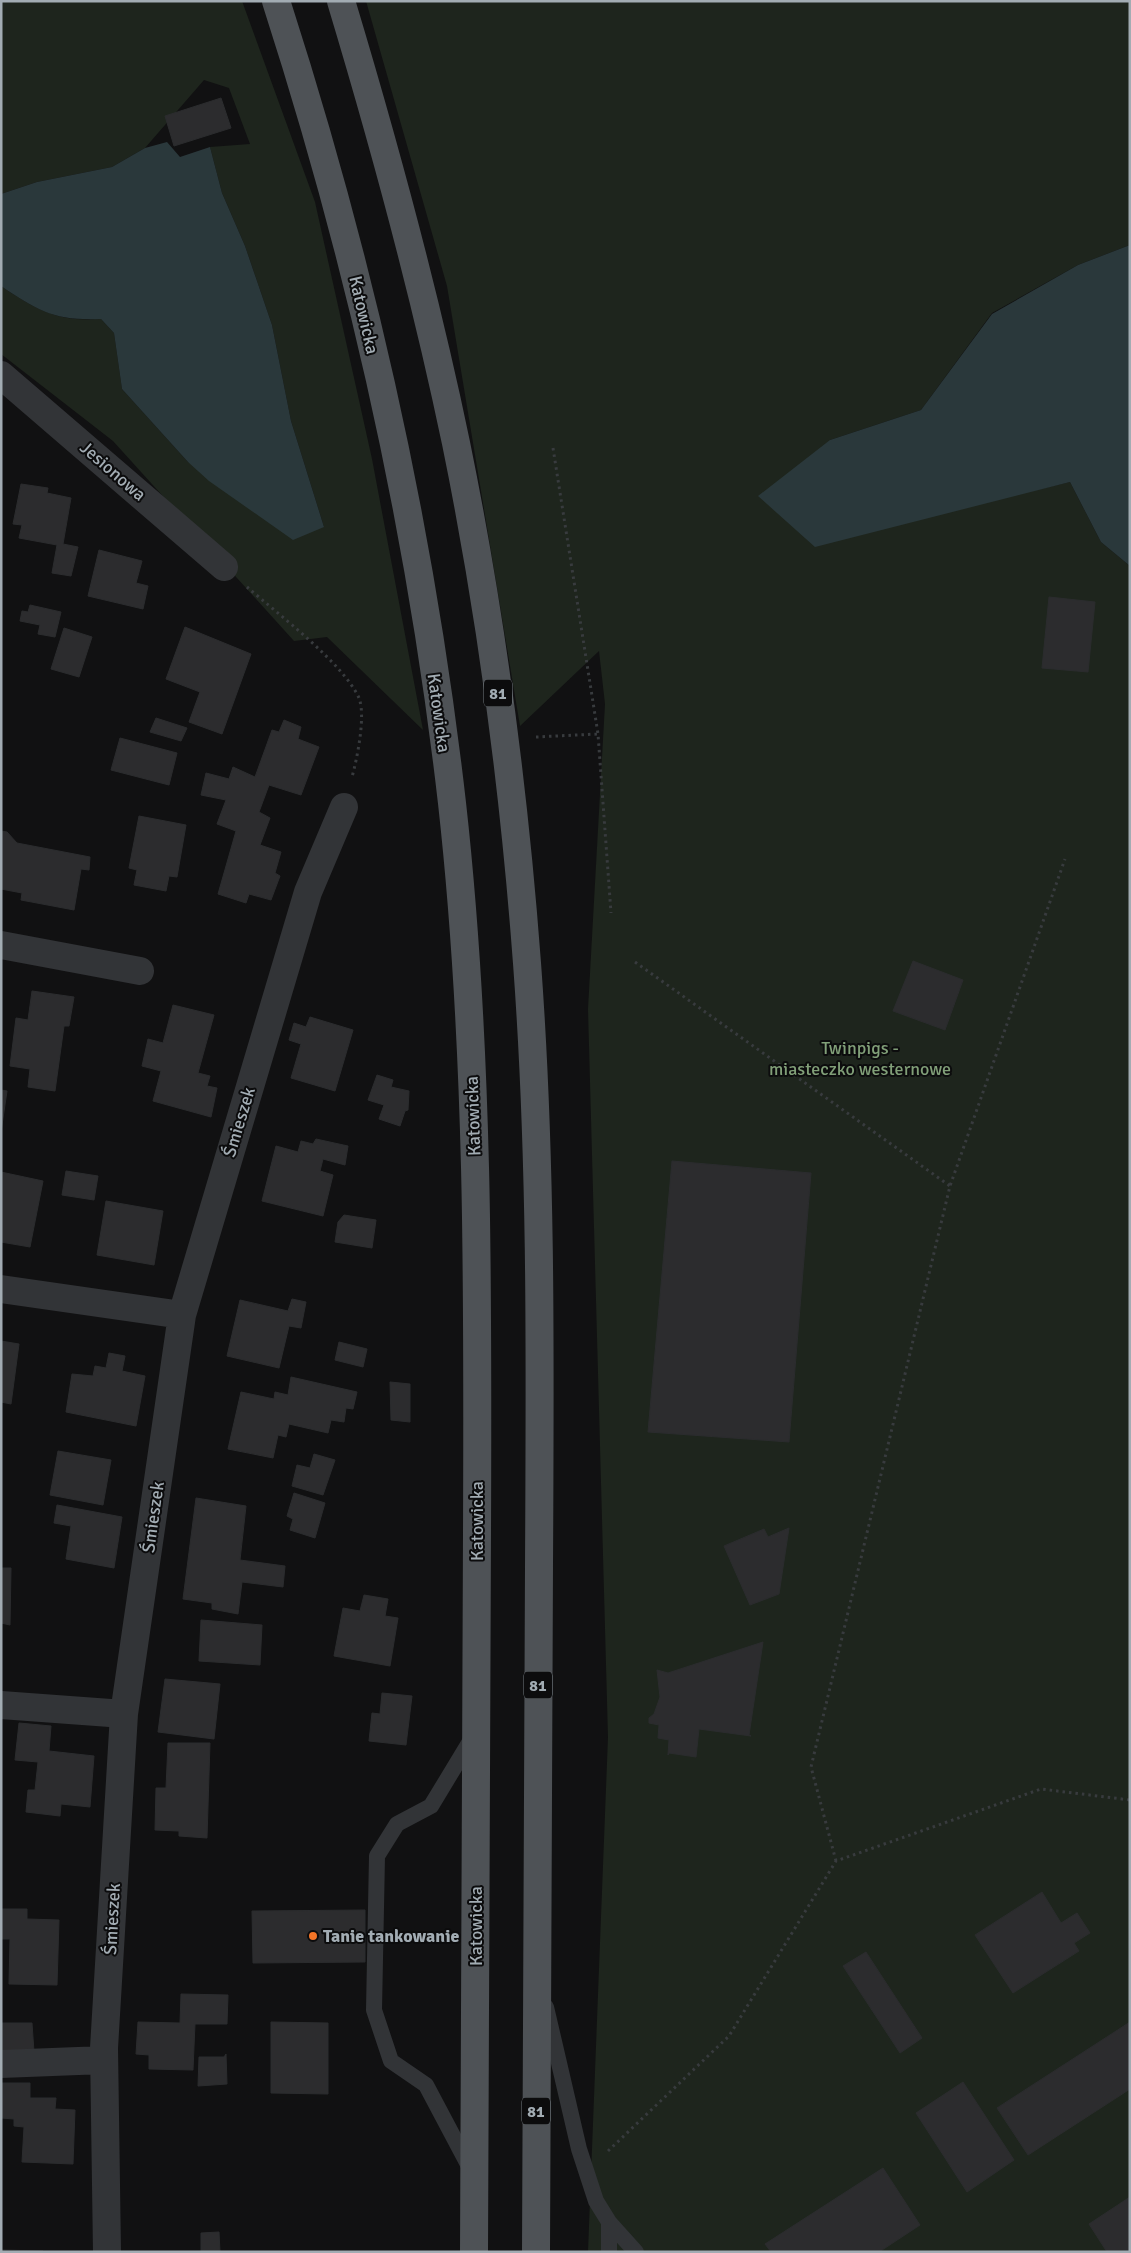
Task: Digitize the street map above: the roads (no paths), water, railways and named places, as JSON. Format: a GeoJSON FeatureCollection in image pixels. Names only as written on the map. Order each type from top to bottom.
{"type":"FeatureCollection","features":[{"type":"Feature","properties":{"kind":"main road","name":"Katowicka"},"geometry":{"type":"LineString","coordinates":[[276,1],[297,66],[346,241],[382,393],[405,500],[428,632],[452,803],[469,1033],[478,1226],[474,2252]]}},
{"type":"Feature","properties":{"kind":"main road","name":"81"},"geometry":{"type":"LineString","coordinates":[[341,1],[379,126],[426,312],[456,442],[492,653],[527,963],[538,1170],[536,2252]]}},
{"type":"Feature","properties":{"kind":"street","name":"Jesionowa"},"geometry":{"type":"LineString","coordinates":[[1,375],[224,567]]}},
{"type":"Feature","properties":{"kind":"street","name":"Śmieszek"},"geometry":{"type":"LineString","coordinates":[[107,2252],[104,2060],[124,1714],[182,1315],[308,892],[344,807]]}},
{"type":"Feature","properties":{"kind":"street"},"geometry":{"type":"LineString","coordinates":[[1,945],[140,971]]}},
{"type":"Feature","properties":{"kind":"street"},"geometry":{"type":"LineString","coordinates":[[1,1289],[182,1315]]}},
{"type":"Feature","properties":{"kind":"street"},"geometry":{"type":"LineString","coordinates":[[1,1705],[124,1714]]}},
{"type":"Feature","properties":{"kind":"street"},"geometry":{"type":"LineString","coordinates":[[1,2064],[104,2060]]}},
{"type":"Feature","properties":{"kind":"lane"},"geometry":{"type":"LineString","coordinates":[[474,2176],[426,2085],[391,2061],[374,2010],[377,1856],[397,1824],[431,1806],[476,1731]]}},
{"type":"Feature","properties":{"kind":"lane"},"geometry":{"type":"LineString","coordinates":[[537,1970],[579,2149],[596,2201],[609,2222],[636,2252]]}},
{"type":"Feature","properties":{"kind":"lane"},"geometry":{"type":"LineString","coordinates":[[609,2222],[609,2252]]}},
{"type":"Feature","properties":{"kind":"place","name":"Tanie tankowanie"},"geometry":{"type":"Point","coordinates":[313,1936]}},
{"type":"Feature","properties":{"kind":"park label","name":"Twinpigs - miasteczko westernowe"},"geometry":{"type":"Point","coordinates":[860,1058]}}]}
